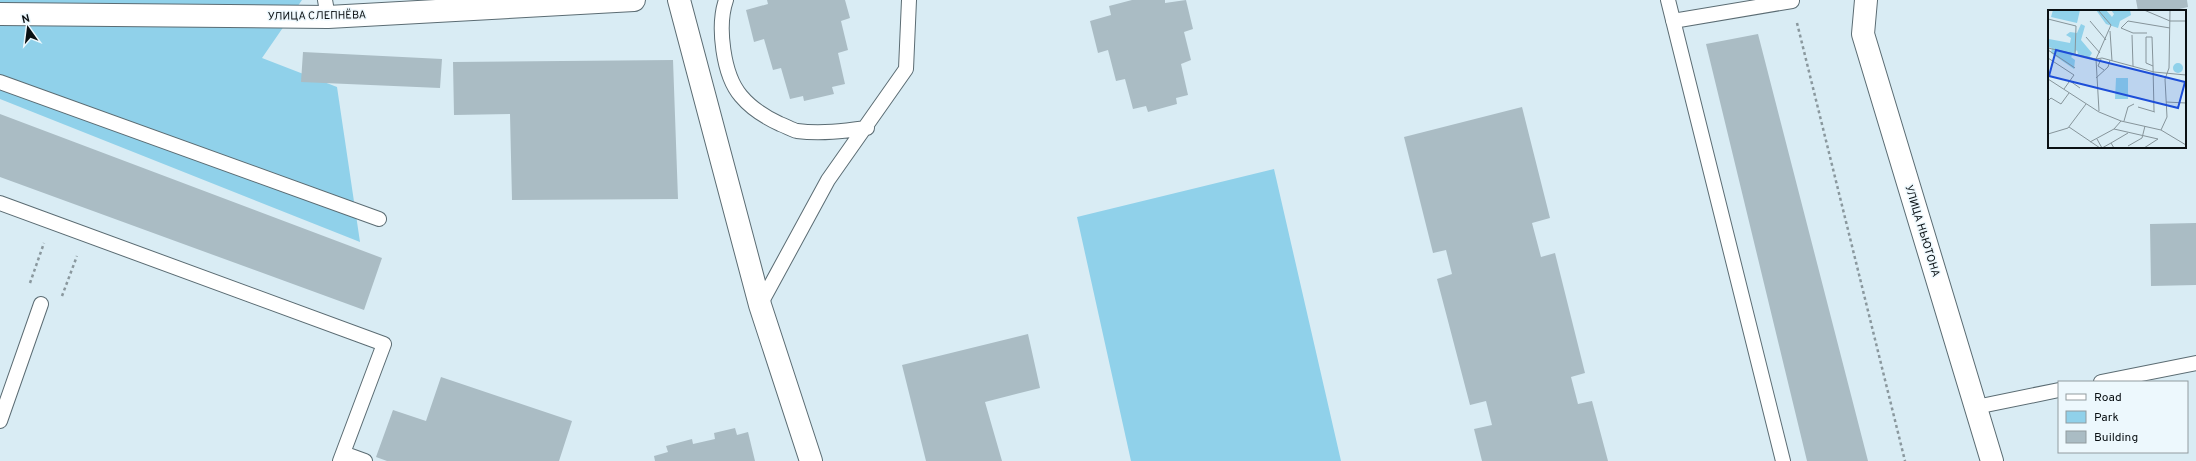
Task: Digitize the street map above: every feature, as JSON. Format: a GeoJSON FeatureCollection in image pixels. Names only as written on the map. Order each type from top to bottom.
{"type":"FeatureCollection","features":[{"type":"Feature","properties":{"kind":"street","name":"УЛИЦА СЛЕПНЁВА"},"geometry":{"type":"LineString","coordinates":[[0,14],[326,9],[634,0]]}},
{"type":"Feature","properties":{"kind":"street"},"geometry":{"type":"LineString","coordinates":[[679,0],[760,305],[811,461]]}},
{"type":"Feature","properties":{"kind":"street","name":"УЛИЦА НЬЮТОНА"},"geometry":{"type":"LineString","coordinates":[[1866,0],[1862,34],[1992,461]]}},
{"type":"Feature","properties":{"kind":"lane"},"geometry":{"type":"LineString","coordinates":[[726,0],[723,9],[721,37],[728,72],[740,96],[767,118],[796,130],[832,132],[867,128]]}},
{"type":"Feature","properties":{"kind":"lane"},"geometry":{"type":"LineString","coordinates":[[760,305],[828,180],[867,128],[906,69],[909,0]]}},
{"type":"Feature","properties":{"kind":"lane"},"geometry":{"type":"LineString","coordinates":[[1668,0],[1784,461]]}},
{"type":"Feature","properties":{"kind":"lane"},"geometry":{"type":"LineString","coordinates":[[1673,21],[1792,0]]}},
{"type":"Feature","properties":{"kind":"lane"},"geometry":{"type":"LineString","coordinates":[[0,82],[379,219]]}},
{"type":"Feature","properties":{"kind":"lane"},"geometry":{"type":"LineString","coordinates":[[0,203],[384,344],[342,457],[365,461]]}},
{"type":"Feature","properties":{"kind":"lane"},"geometry":{"type":"LineString","coordinates":[[0,421],[41,304]]}},
{"type":"Feature","properties":{"kind":"lane"},"geometry":{"type":"LineString","coordinates":[[2106,381],[2196,363]]}},
{"type":"Feature","properties":{"kind":"lane"},"geometry":{"type":"LineString","coordinates":[[1976,407],[2058,390]]}},
{"type":"Feature","properties":{"kind":"path"},"geometry":{"type":"LineString","coordinates":[[1792,0],[1905,461]]}},
{"type":"Feature","properties":{"kind":"path"},"geometry":{"type":"LineString","coordinates":[[52,222],[24,298],[58,309],[84,234]]}},
{"type":"Feature","properties":{"kind":"green space"},"geometry":{"type":"Polygon","coordinates":[[[0,0],[302,0],[262,58],[337,87],[360,242],[0,99],[0,0]]]}},
{"type":"Feature","properties":{"kind":"green space"},"geometry":{"type":"Polygon","coordinates":[[[1274,169],[1341,461],[1131,461],[1077,217],[1274,169]]]}},
{"type":"Feature","properties":{"kind":"building"},"geometry":{"type":"Polygon","coordinates":[[[767,0],[845,0],[850,18],[841,21],[848,50],[838,53],[845,84],[832,87],[834,94],[804,101],[803,96],[790,99],[781,68],[773,70],[764,39],[754,42],[746,10],[768,4],[767,0]]]}},
{"type":"Feature","properties":{"kind":"building"},"geometry":{"type":"Polygon","coordinates":[[[1132,0],[1165,0],[1165,3],[1186,0],[1193,29],[1184,32],[1191,60],[1181,64],[1188,95],[1176,98],[1177,104],[1148,112],[1146,106],[1133,109],[1125,79],[1116,81],[1108,50],[1098,53],[1090,21],[1111,15],[1109,6],[1132,0]]]}},
{"type":"Feature","properties":{"kind":"building"},"geometry":{"type":"Polygon","coordinates":[[[2136,0],[2187,0],[2188,7],[2175,10],[2138,10],[2136,0]]]}},
{"type":"Feature","properties":{"kind":"building"},"geometry":{"type":"Polygon","coordinates":[[[1758,34],[1868,461],[1807,461],[1706,44],[1758,34]]]}},
{"type":"Feature","properties":{"kind":"building"},"geometry":{"type":"Polygon","coordinates":[[[303,52],[442,59],[440,88],[301,82],[303,52]]]}},
{"type":"Feature","properties":{"kind":"building"},"geometry":{"type":"Polygon","coordinates":[[[673,60],[678,199],[512,200],[510,114],[454,115],[453,62],[673,60]]]}},
{"type":"Feature","properties":{"kind":"building"},"geometry":{"type":"Polygon","coordinates":[[[1522,107],[1550,218],[1532,223],[1541,257],[1555,253],[1585,373],[1571,377],[1578,404],[1592,401],[1608,461],[1482,461],[1474,429],[1492,425],[1486,401],[1470,405],[1437,279],[1452,274],[1446,250],[1433,253],[1404,137],[1522,107]]]}},
{"type":"Feature","properties":{"kind":"building"},"geometry":{"type":"Polygon","coordinates":[[[0,114],[382,258],[364,310],[0,177],[0,114]]]}},
{"type":"Feature","properties":{"kind":"building"},"geometry":{"type":"Polygon","coordinates":[[[2196,223],[2196,285],[2151,286],[2150,224],[2196,223]]]}},
{"type":"Feature","properties":{"kind":"building"},"geometry":{"type":"Polygon","coordinates":[[[1028,334],[1040,388],[985,402],[1002,461],[926,461],[902,365],[1028,334]]]}},
{"type":"Feature","properties":{"kind":"building"},"geometry":{"type":"Polygon","coordinates":[[[441,377],[572,421],[559,461],[387,461],[376,457],[393,410],[426,421],[441,377]]]}},
{"type":"Feature","properties":{"kind":"building"},"geometry":{"type":"Polygon","coordinates":[[[735,428],[737,435],[748,432],[755,461],[655,461],[654,456],[668,452],[666,446],[692,439],[693,444],[715,439],[714,433],[735,428]]]}}]}
